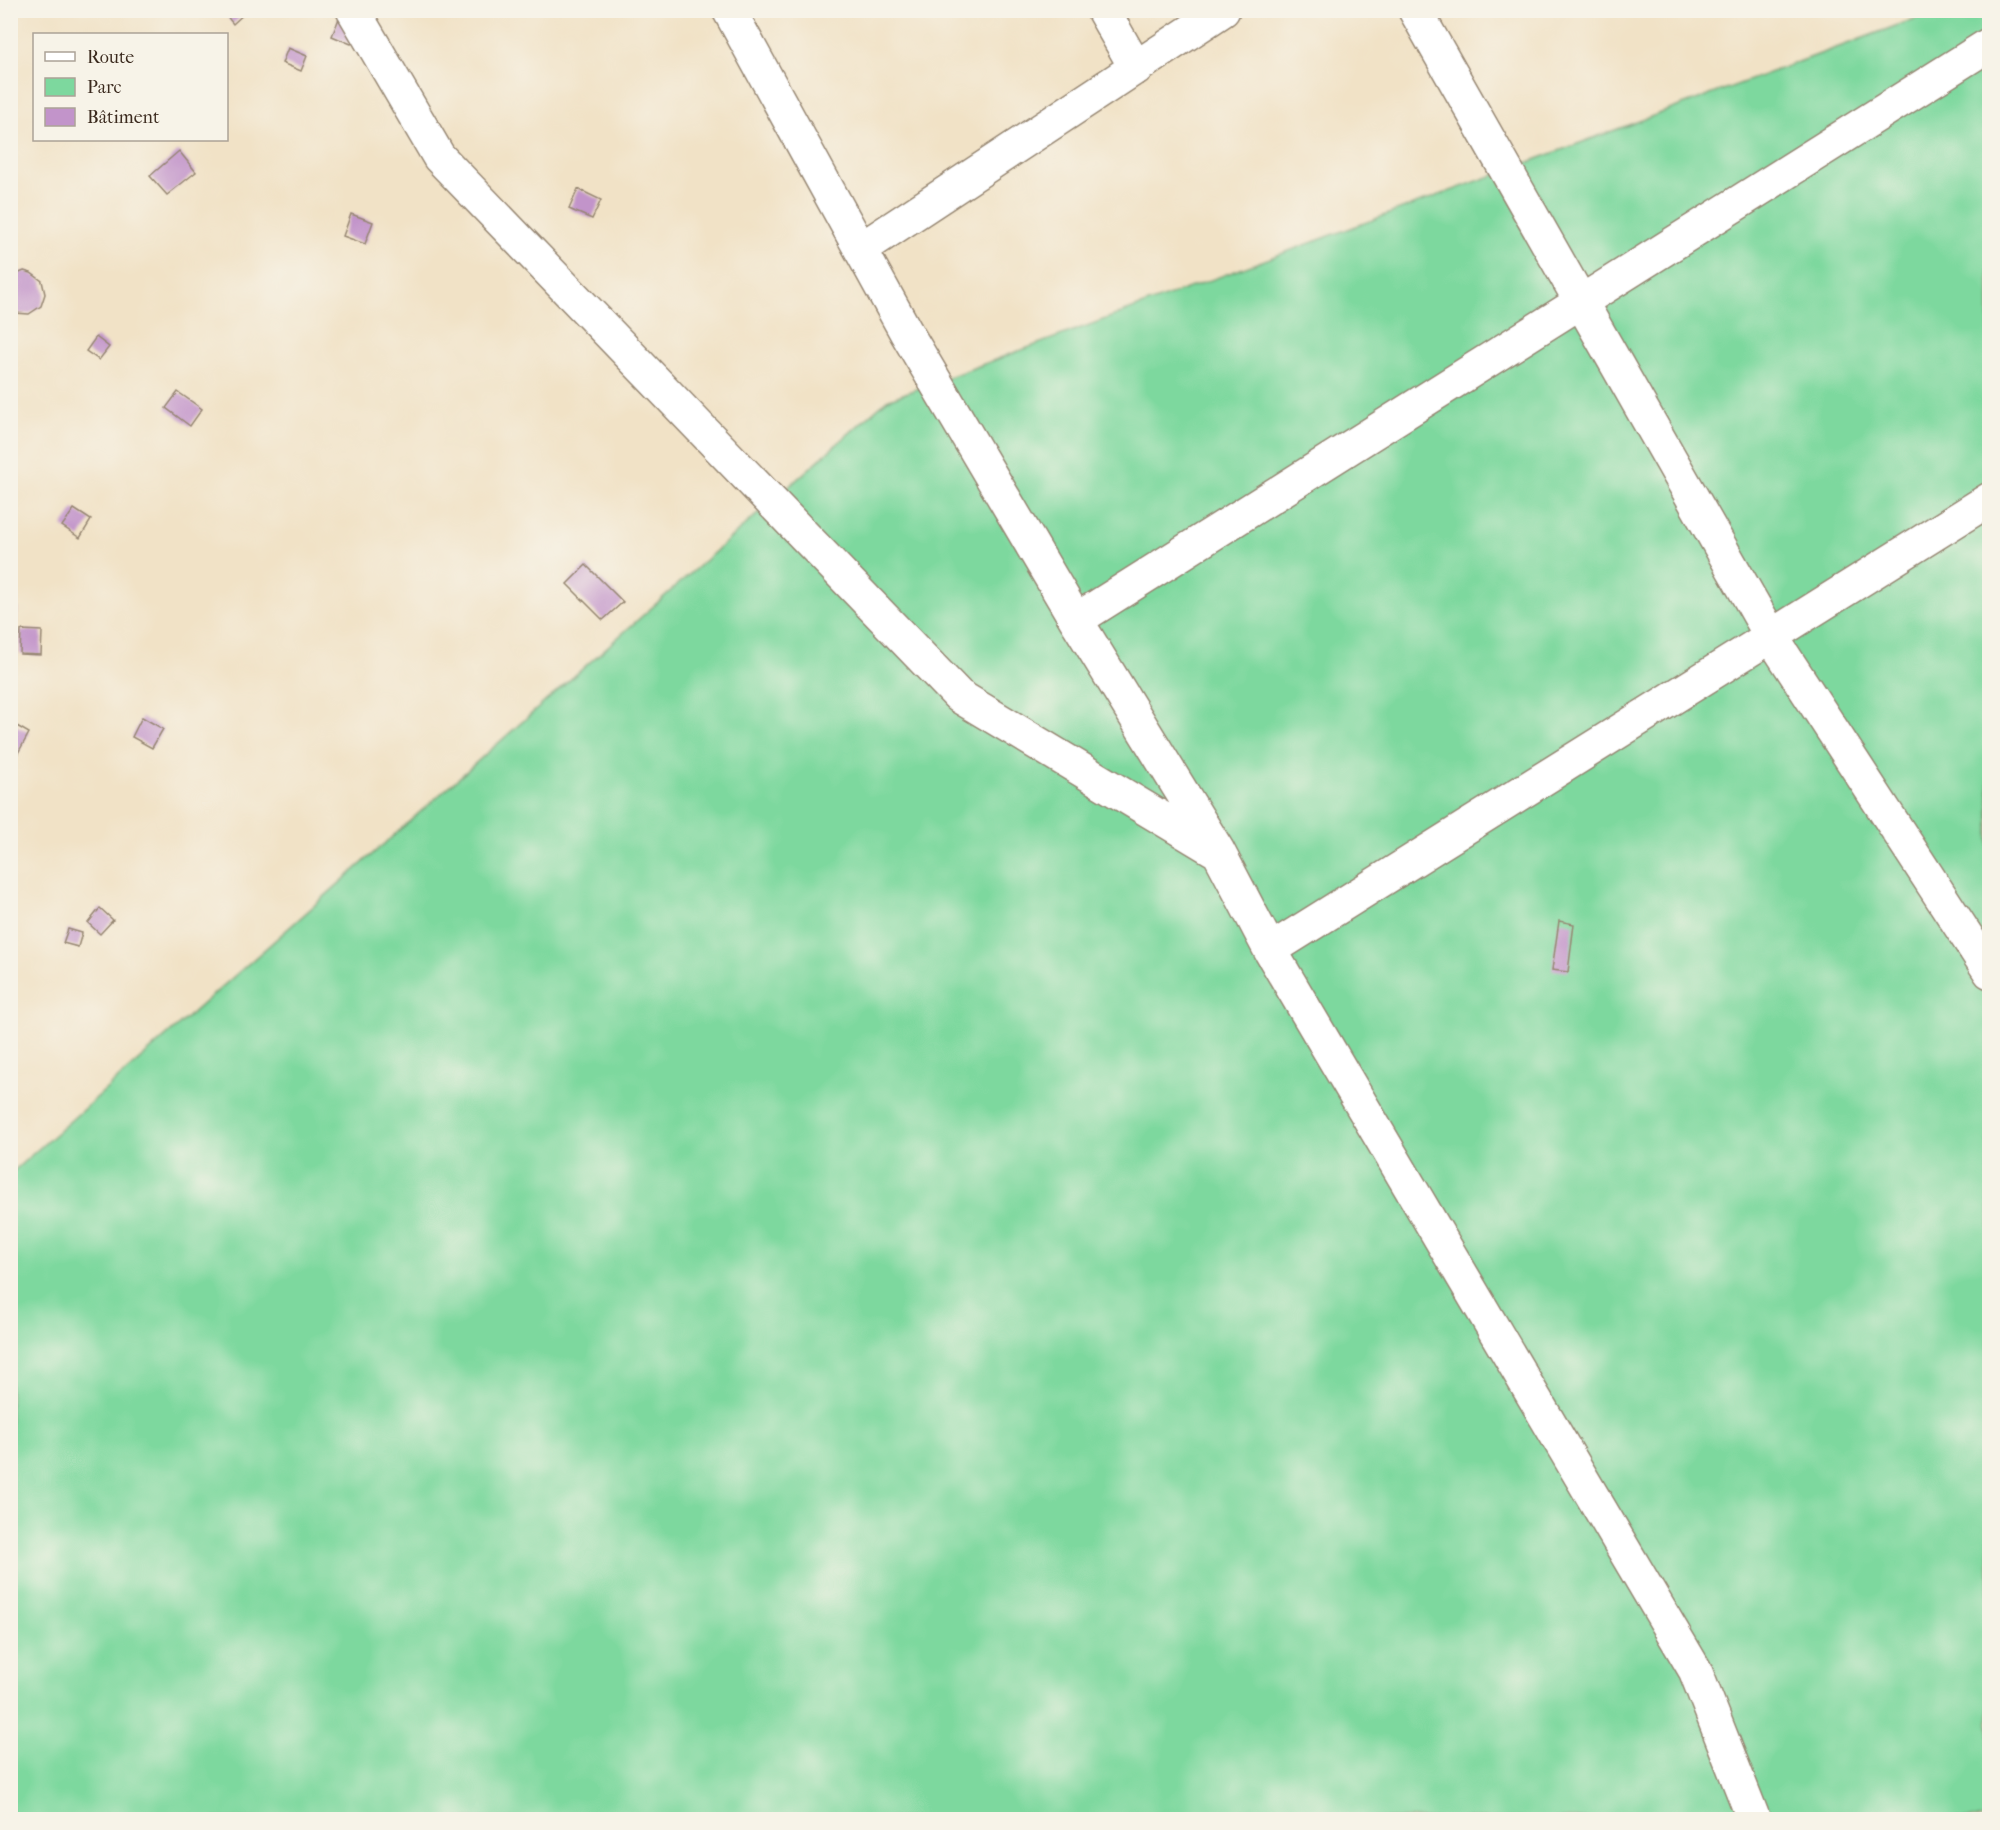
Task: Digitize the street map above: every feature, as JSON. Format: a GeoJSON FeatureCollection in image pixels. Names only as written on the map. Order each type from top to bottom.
{"type":"FeatureCollection","features":[{"type":"Feature","properties":{"kind":"street"},"geometry":{"type":"LineString","coordinates":[[353,10],[439,158],[959,696],[1218,851]]}},
{"type":"Feature","properties":{"kind":"street"},"geometry":{"type":"LineString","coordinates":[[729,10],[906,332],[1076,620],[1218,851],[1270,950],[1695,1670],[1754,1820]]}},
{"type":"Feature","properties":{"kind":"street"},"geometry":{"type":"LineString","coordinates":[[1103,10],[1136,68]]}},
{"type":"Feature","properties":{"kind":"street"},"geometry":{"type":"LineString","coordinates":[[861,249],[1223,10]]}},
{"type":"Feature","properties":{"kind":"street"},"geometry":{"type":"LineString","coordinates":[[1415,10],[1771,636],[1989,972]]}},
{"type":"Feature","properties":{"kind":"street"},"geometry":{"type":"LineString","coordinates":[[1076,620],[1989,44]]}},
{"type":"Feature","properties":{"kind":"street"},"geometry":{"type":"LineString","coordinates":[[1270,950],[1989,500]]}},
{"type":"Feature","properties":{"kind":"green space"},"geometry":{"type":"Polygon","coordinates":[[[1936,11],[1989,11],[1989,1819],[11,1819],[10,1174],[887,400],[1936,11]]]}},
{"type":"Feature","properties":{"kind":"building"},"geometry":{"type":"Polygon","coordinates":[[[222,10],[248,10],[233,24],[222,10]]]}},
{"type":"Feature","properties":{"kind":"building"},"geometry":{"type":"Polygon","coordinates":[[[340,16],[360,25],[351,44],[332,36],[340,16]]]}},
{"type":"Feature","properties":{"kind":"building"},"geometry":{"type":"Polygon","coordinates":[[[288,48],[307,56],[301,71],[282,63],[288,48]]]}},
{"type":"Feature","properties":{"kind":"building"},"geometry":{"type":"Polygon","coordinates":[[[179,151],[196,172],[167,195],[150,176],[179,151]]]}},
{"type":"Feature","properties":{"kind":"building"},"geometry":{"type":"Polygon","coordinates":[[[578,189],[601,200],[592,219],[569,209],[578,189]]]}},
{"type":"Feature","properties":{"kind":"building"},"geometry":{"type":"Polygon","coordinates":[[[351,214],[373,222],[365,244],[343,236],[351,214]]]}},
{"type":"Feature","properties":{"kind":"building"},"geometry":{"type":"Polygon","coordinates":[[[24,271],[42,281],[45,294],[41,306],[29,314],[15,313],[10,309],[10,277],[24,271]]]}},
{"type":"Feature","properties":{"kind":"building"},"geometry":{"type":"Polygon","coordinates":[[[96,337],[109,347],[99,360],[86,351],[96,337]]]}},
{"type":"Feature","properties":{"kind":"building"},"geometry":{"type":"Polygon","coordinates":[[[178,392],[202,409],[190,426],[166,408],[178,392]]]}},
{"type":"Feature","properties":{"kind":"building"},"geometry":{"type":"Polygon","coordinates":[[[74,509],[91,520],[80,538],[62,526],[74,509]]]}},
{"type":"Feature","properties":{"kind":"building"},"geometry":{"type":"Polygon","coordinates":[[[586,565],[623,602],[603,620],[567,584],[586,565]]]}},
{"type":"Feature","properties":{"kind":"building"},"geometry":{"type":"Polygon","coordinates":[[[10,608],[18,608],[16,628],[10,627],[10,608]]]}},
{"type":"Feature","properties":{"kind":"building"},"geometry":{"type":"Polygon","coordinates":[[[21,630],[42,631],[41,655],[20,654],[21,630]]]}},
{"type":"Feature","properties":{"kind":"building"},"geometry":{"type":"Polygon","coordinates":[[[142,717],[163,729],[152,748],[132,737],[142,717]]]}},
{"type":"Feature","properties":{"kind":"building"},"geometry":{"type":"Polygon","coordinates":[[[10,722],[29,733],[18,753],[10,748],[10,722]]]}},
{"type":"Feature","properties":{"kind":"building"},"geometry":{"type":"Polygon","coordinates":[[[100,908],[113,920],[100,934],[88,923],[100,908]]]}},
{"type":"Feature","properties":{"kind":"building"},"geometry":{"type":"Polygon","coordinates":[[[1559,921],[1574,924],[1568,972],[1552,970],[1559,921]]]}},
{"type":"Feature","properties":{"kind":"building"},"geometry":{"type":"Polygon","coordinates":[[[68,929],[82,933],[78,947],[63,943],[68,929]]]}}]}
